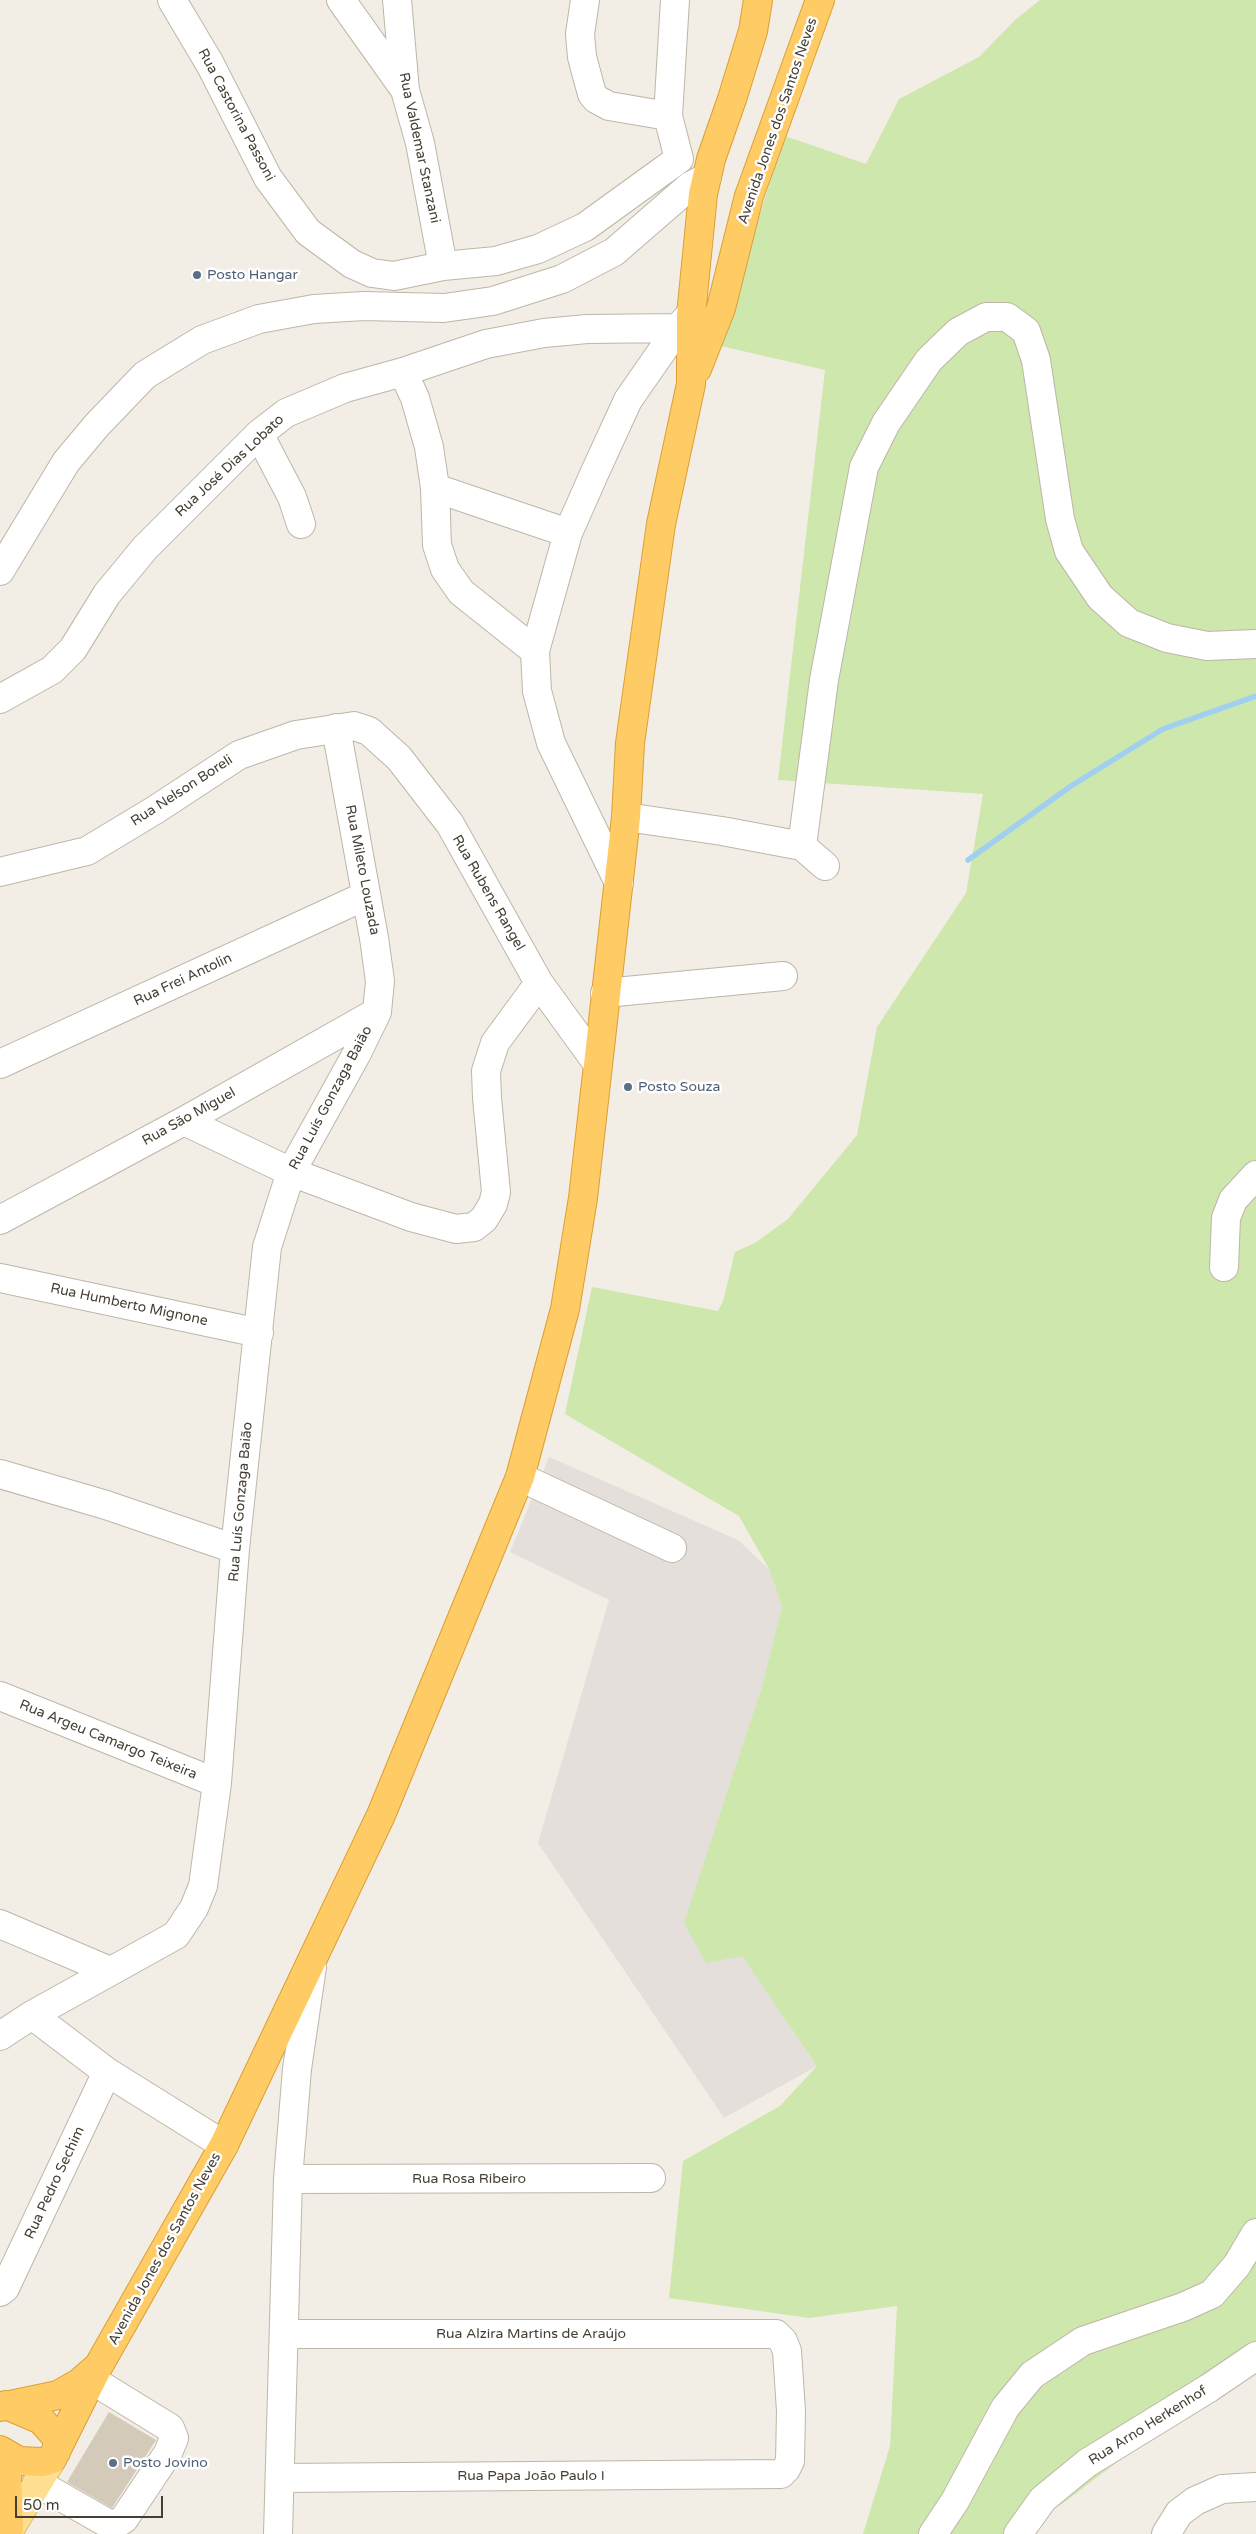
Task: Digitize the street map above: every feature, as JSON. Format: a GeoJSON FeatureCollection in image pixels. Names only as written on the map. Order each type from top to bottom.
{"type":"FeatureCollection","features":[{"type":"Feature","properties":{"kind":"highway"},"geometry":{"type":"LineString","coordinates":[[691,384],[685,321],[698,230],[709,168],[752,31],[758,0]]}},
{"type":"Feature","properties":{"kind":"highway","name":"Avenida Jones dos Santos Neves"},"geometry":{"type":"LineString","coordinates":[[54,2455],[95,2373],[224,2145],[381,1814],[520,1477],[565,1310],[583,1198],[626,817],[630,743],[662,524],[691,384],[721,308],[749,196],[820,0]]}},
{"type":"Feature","properties":{"kind":"highway"},"geometry":{"type":"LineString","coordinates":[[698,230],[709,245],[721,250],[736,249]]}},
{"type":"Feature","properties":{"kind":"highway"},"geometry":{"type":"LineString","coordinates":[[3,2406],[58,2395],[95,2373]]}},
{"type":"Feature","properties":{"kind":"highway"},"geometry":{"type":"LineString","coordinates":[[0,2451],[20,2461],[43,2462],[54,2455],[58,2439],[41,2420],[3,2406]]}},
{"type":"Feature","properties":{"kind":"highway"},"geometry":{"type":"LineString","coordinates":[[0,2451],[7,2474],[9,2532]]}},
{"type":"Feature","properties":{"kind":"main road","name":"Avenida Jones dos Santos Neves"},"geometry":{"type":"LineString","coordinates":[[9,2532],[54,2455]]}},
{"type":"Feature","properties":{"kind":"street","name":"Rua Castorina Passoni"},"geometry":{"type":"LineString","coordinates":[[172,0],[210,64],[268,178],[308,232],[352,264],[372,273],[394,276],[443,266],[496,261],[538,249],[585,227],[679,159]]}},
{"type":"Feature","properties":{"kind":"street"},"geometry":{"type":"LineString","coordinates":[[341,0],[405,90]]}},
{"type":"Feature","properties":{"kind":"street","name":"Rua Valdemar Stanzani"},"geometry":{"type":"LineString","coordinates":[[397,0],[405,90],[420,143],[443,266]]}},
{"type":"Feature","properties":{"kind":"street"},"geometry":{"type":"LineString","coordinates":[[585,0],[580,34],[582,57],[592,94],[596,99],[609,106],[668,116]]}},
{"type":"Feature","properties":{"kind":"street"},"geometry":{"type":"LineString","coordinates":[[0,570],[66,462],[97,425],[145,375],[202,340],[259,319],[314,309],[364,306],[444,308],[493,301],[562,279],[614,252],[709,168],[679,159],[668,116],[674,0]]}},
{"type":"Feature","properties":{"kind":"street"},"geometry":{"type":"LineString","coordinates":[[802,846],[824,680],[864,467],[886,423],[929,360],[958,332],[986,317],[1007,317],[1026,332],[1036,360],[1062,527],[1069,551],[1100,597],[1129,622],[1167,638],[1207,646],[1256,644]]}},
{"type":"Feature","properties":{"kind":"street"},"geometry":{"type":"LineString","coordinates":[[618,883],[551,743],[538,691],[535,651],[568,533],[628,400],[685,321]]}},
{"type":"Feature","properties":{"kind":"street","name":"Rua José Dias Lobato"},"geometry":{"type":"LineString","coordinates":[[0,699],[52,670],[74,649],[107,594],[145,548],[260,434],[286,413],[345,388],[403,372],[486,344],[544,333],[685,321]]}},
{"type":"Feature","properties":{"kind":"street"},"geometry":{"type":"LineString","coordinates":[[403,372],[415,398],[429,447],[435,488],[437,545],[445,569],[461,592],[535,651]]}},
{"type":"Feature","properties":{"kind":"street"},"geometry":{"type":"LineString","coordinates":[[260,434],[292,497],[301,524]]}},
{"type":"Feature","properties":{"kind":"street"},"geometry":{"type":"LineString","coordinates":[[435,488],[568,533]]}},
{"type":"Feature","properties":{"kind":"street","name":"Rua Nelson Boreli"},"geometry":{"type":"LineString","coordinates":[[0,872],[87,851],[239,755],[296,735],[354,726],[369,731]]}},
{"type":"Feature","properties":{"kind":"street","name":"Rua Mileto Louzada"},"geometry":{"type":"LineString","coordinates":[[336,728],[374,938],[380,981],[377,1012]]}},
{"type":"Feature","properties":{"kind":"street","name":"Rua Rubens Rangel"},"geometry":{"type":"LineString","coordinates":[[369,731],[399,758],[450,824],[539,983],[597,1063]]}},
{"type":"Feature","properties":{"kind":"street"},"geometry":{"type":"LineString","coordinates":[[626,817],[722,831],[802,846],[825,866]]}},
{"type":"Feature","properties":{"kind":"street","name":"Rua Frei Antolin"},"geometry":{"type":"LineString","coordinates":[[0,1064],[365,896]]}},
{"type":"Feature","properties":{"kind":"street"},"geometry":{"type":"LineString","coordinates":[[605,993],[783,976]]}},
{"type":"Feature","properties":{"kind":"street"},"geometry":{"type":"LineString","coordinates":[[184,1120],[291,1172],[411,1217],[456,1229],[474,1227],[484,1219],[494,1204],[496,1192],[486,1071],[495,1042],[539,983]]}},
{"type":"Feature","properties":{"kind":"street","name":"Rua São Miguel"},"geometry":{"type":"LineString","coordinates":[[0,1220],[377,1012]]}},
{"type":"Feature","properties":{"kind":"street","name":"Rua Luís Gonzaga Baião"},"geometry":{"type":"LineString","coordinates":[[0,2036],[32,2015],[176,1935],[194,1908],[203,1886],[217,1783],[235,1549],[267,1247],[291,1172],[356,1055],[377,1012]]}},
{"type":"Feature","properties":{"kind":"street"},"geometry":{"type":"LineString","coordinates":[[1224,1266],[1226,1218],[1229,1209],[1233,1200],[1256,1175]]}},
{"type":"Feature","properties":{"kind":"street","name":"Rua Humberto Mignone"},"geometry":{"type":"LineString","coordinates":[[0,1278],[259,1333]]}},
{"type":"Feature","properties":{"kind":"street"},"geometry":{"type":"LineString","coordinates":[[0,1474],[106,1505],[235,1549]]}},
{"type":"Feature","properties":{"kind":"street"},"geometry":{"type":"LineString","coordinates":[[520,1477],[672,1548]]}},
{"type":"Feature","properties":{"kind":"street","name":"Rua Argeu Camargo Teixeira"},"geometry":{"type":"LineString","coordinates":[[0,1696],[217,1783]]}},
{"type":"Feature","properties":{"kind":"street"},"geometry":{"type":"LineString","coordinates":[[0,1924],[110,1971]]}},
{"type":"Feature","properties":{"kind":"street"},"geometry":{"type":"LineString","coordinates":[[278,2534],[288,2180],[297,2069],[313,1958]]}},
{"type":"Feature","properties":{"kind":"street"},"geometry":{"type":"LineString","coordinates":[[32,2015],[107,2072],[224,2145]]}},
{"type":"Feature","properties":{"kind":"street","name":"Rua Pedro Sechim"},"geometry":{"type":"LineString","coordinates":[[0,2292],[6,2288],[107,2072]]}},
{"type":"Feature","properties":{"kind":"street","name":"Rua Rosa Ribeiro"},"geometry":{"type":"LineString","coordinates":[[288,2180],[651,2178]]}},
{"type":"Feature","properties":{"kind":"street"},"geometry":{"type":"LineString","coordinates":[[933,2534],[955,2501],[1004,2408],[1032,2375],[1082,2340],[1183,2306],[1212,2294],[1237,2266],[1256,2233]]}},
{"type":"Feature","properties":{"kind":"street","name":"Rua Alzira Martins de Araújo"},"geometry":{"type":"LineString","coordinates":[[285,2334],[776,2334],[783,2341],[787,2351],[791,2411],[790,2461],[786,2469],[780,2474]]}},
{"type":"Feature","properties":{"kind":"street","name":"Rua Arno Herkenhof"},"geometry":{"type":"LineString","coordinates":[[1018,2534],[1043,2499],[1087,2463],[1209,2388],[1256,2356]]}},
{"type":"Feature","properties":{"kind":"street"},"geometry":{"type":"LineString","coordinates":[[37,2483],[107,2523],[116,2524],[124,2519],[168,2452],[174,2438],[170,2428],[95,2373]]}},
{"type":"Feature","properties":{"kind":"street","name":"Rua Papa João Paulo I"},"geometry":{"type":"LineString","coordinates":[[281,2478],[780,2474]]}},
{"type":"Feature","properties":{"kind":"street"},"geometry":{"type":"LineString","coordinates":[[1166,2534],[1180,2513],[1195,2501],[1222,2489],[1256,2487]]}},
{"type":"Feature","properties":{"kind":"shaded area"},"geometry":{"type":"Polygon","coordinates":[[[549,1457],[738,1540],[769,1569],[782,1606],[761,1690],[742,1955],[817,2066],[724,2118],[538,1843],[609,1600],[510,1552],[549,1457]]]}},
{"type":"Feature","properties":{"kind":"green space"},"geometry":{"type":"Polygon","coordinates":[[[1040,0],[1256,0],[1256,2356],[1062,2504],[1010,2534],[863,2534],[890,2446],[897,2306],[809,2318],[669,2298],[683,2161],[780,2106],[817,2066],[742,1956],[706,1963],[684,1923],[761,1690],[782,1606],[769,1569],[739,1516],[565,1414],[592,1287],[718,1311],[723,1301],[735,1252],[755,1243],[788,1219],[857,1135],[877,1027],[966,893],[983,794],[778,780],[825,370],[721,346],[745,261],[785,136],[866,164],[899,99],[979,57],[1015,20],[1040,0]]]}},
{"type":"Feature","properties":{"kind":"building","name":"Posto Jovino"},"geometry":{"type":"Polygon","coordinates":[[[109,2412],[156,2440],[112,2508],[67,2482],[109,2412]]]}},
{"type":"Feature","properties":{"kind":"waterway"},"geometry":{"type":"LineString","coordinates":[[968,860],[1071,786],[1163,729],[1256,696]]}},
{"type":"Feature","properties":{"kind":"place","name":"Posto Hangar"},"geometry":{"type":"Point","coordinates":[197,275]}},
{"type":"Feature","properties":{"kind":"place","name":"Posto Souza"},"geometry":{"type":"Point","coordinates":[628,1087]}},
{"type":"Feature","properties":{"kind":"place","name":"Posto Jovino"},"geometry":{"type":"Point","coordinates":[113,2463]}}]}
